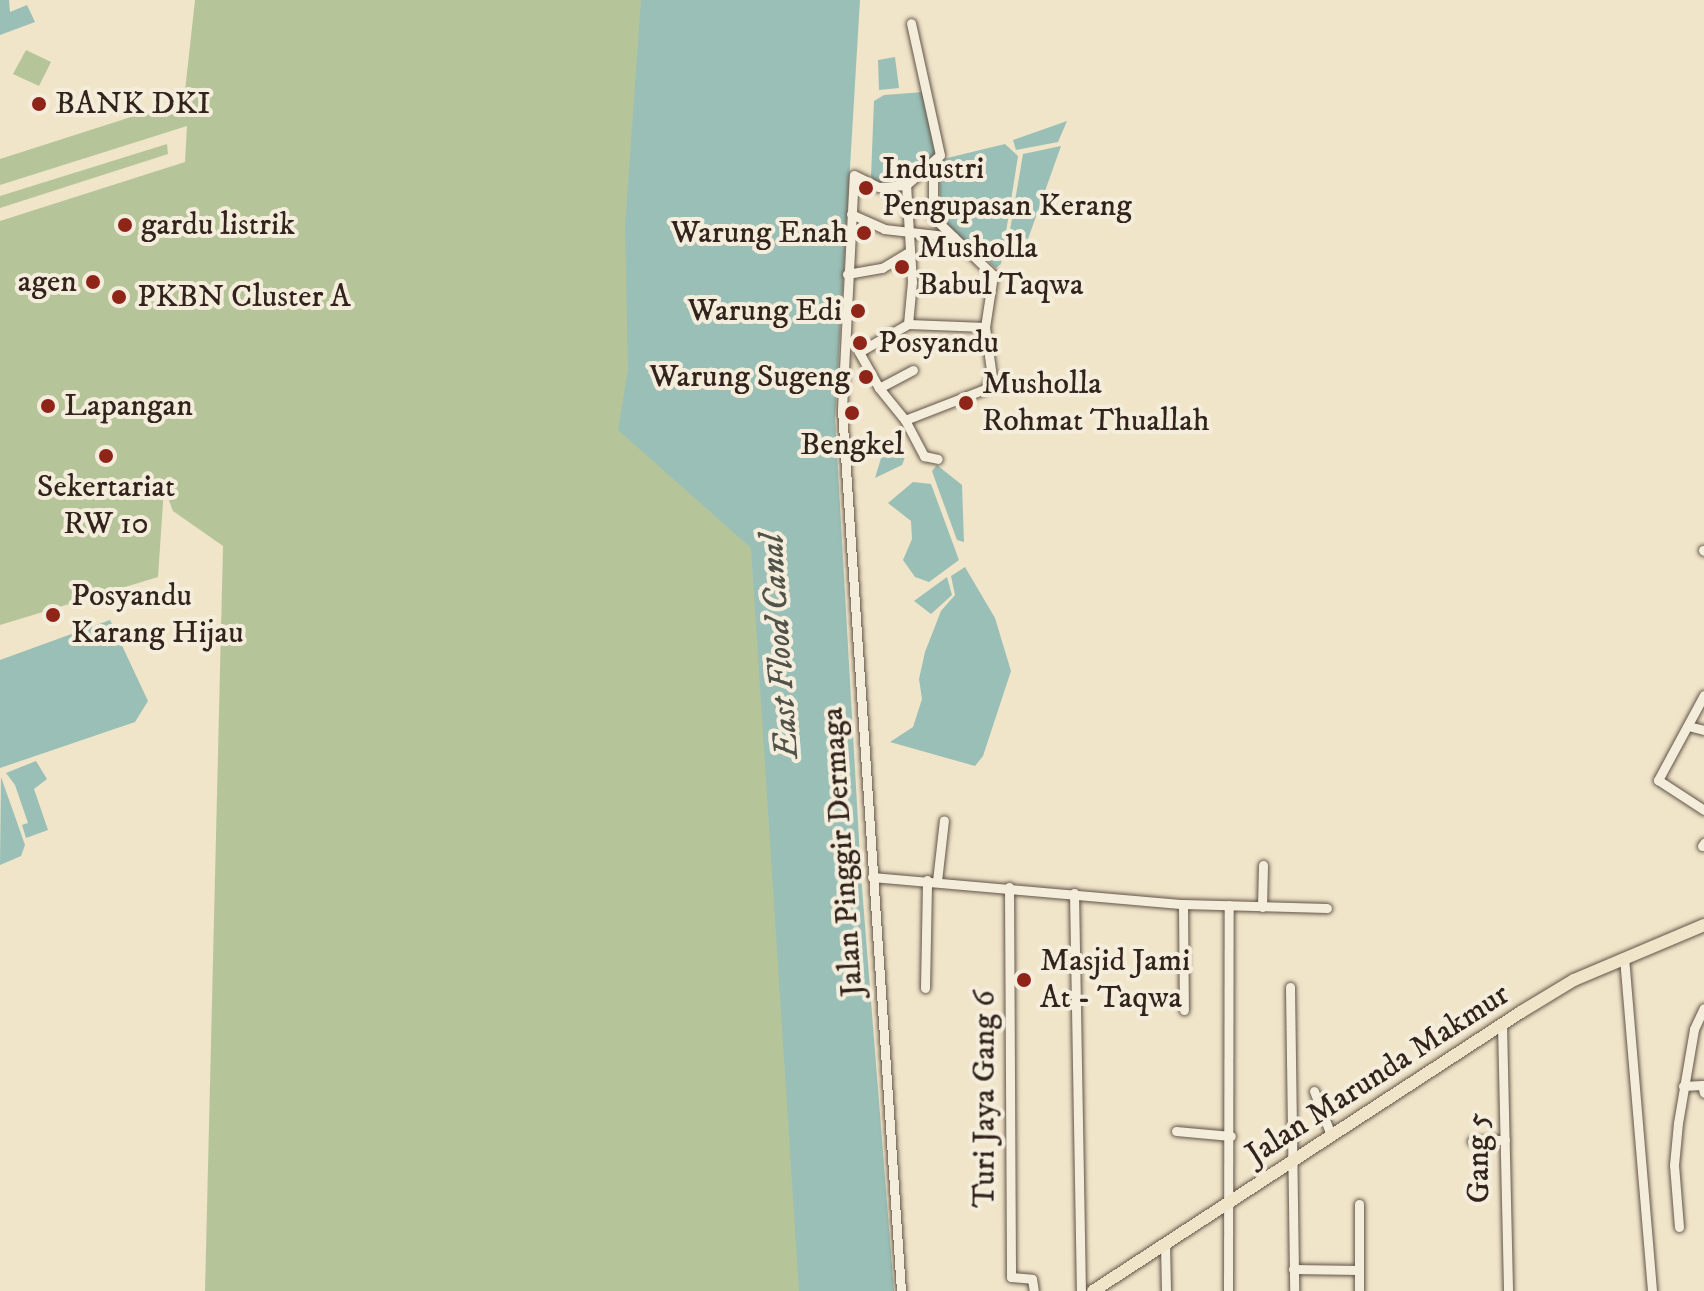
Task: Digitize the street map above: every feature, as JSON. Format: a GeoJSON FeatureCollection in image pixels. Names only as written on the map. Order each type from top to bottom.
{"type":"FeatureCollection","features":[{"type":"Feature","properties":{"kind":"main road","name":"Jalan Marunda Makmur"},"geometry":{"type":"LineString","coordinates":[[1093,1291],[1502,1024],[1624,957],[1704,925]]}},
{"type":"Feature","properties":{"kind":"street"},"geometry":{"type":"LineString","coordinates":[[908,324],[912,282],[906,185],[940,155],[911,23]]}},
{"type":"Feature","properties":{"kind":"street"},"geometry":{"type":"LineString","coordinates":[[905,420],[991,384],[985,327],[993,275],[933,217],[933,164]]}},
{"type":"Feature","properties":{"kind":"street","name":"Jalan Pinggir Dermaga"},"geometry":{"type":"LineString","coordinates":[[901,1291],[842,409],[854,175],[879,187],[906,185]]}},
{"type":"Feature","properties":{"kind":"street"},"geometry":{"type":"LineString","coordinates":[[851,214],[881,228],[954,237]]}},
{"type":"Feature","properties":{"kind":"street"},"geometry":{"type":"LineString","coordinates":[[847,274],[882,268],[909,252]]}},
{"type":"Feature","properties":{"kind":"street"},"geometry":{"type":"LineString","coordinates":[[938,459],[924,456],[905,420],[863,362],[862,349],[908,324],[985,327]]}},
{"type":"Feature","properties":{"kind":"street"},"geometry":{"type":"LineString","coordinates":[[843,365],[863,362]]}},
{"type":"Feature","properties":{"kind":"street"},"geometry":{"type":"LineString","coordinates":[[879,388],[913,370]]}},
{"type":"Feature","properties":{"kind":"street"},"geometry":{"type":"LineString","coordinates":[[1704,695],[1658,780],[1704,810]]}},
{"type":"Feature","properties":{"kind":"street"},"geometry":{"type":"LineString","coordinates":[[1688,726],[1704,730]]}},
{"type":"Feature","properties":{"kind":"street"},"geometry":{"type":"LineString","coordinates":[[925,988],[932,881],[944,820]]}},
{"type":"Feature","properties":{"kind":"street"},"geometry":{"type":"LineString","coordinates":[[1262,907],[1263,865]]}},
{"type":"Feature","properties":{"kind":"street"},"geometry":{"type":"LineString","coordinates":[[872,877],[1183,904],[1327,908]]}},
{"type":"Feature","properties":{"kind":"street","name":"Turi Jaya Gang 6"},"geometry":{"type":"LineString","coordinates":[[1009,887],[1011,1277],[1032,1279],[1034,1291]]}},
{"type":"Feature","properties":{"kind":"street"},"geometry":{"type":"LineString","coordinates":[[1074,893],[1081,1291]]}},
{"type":"Feature","properties":{"kind":"street"},"geometry":{"type":"LineString","coordinates":[[1183,904],[1184,1010]]}},
{"type":"Feature","properties":{"kind":"street"},"geometry":{"type":"LineString","coordinates":[[1228,1291],[1231,1136],[1229,905]]}},
{"type":"Feature","properties":{"kind":"street"},"geometry":{"type":"LineString","coordinates":[[1624,957],[1652,1291]]}},
{"type":"Feature","properties":{"kind":"street"},"geometry":{"type":"LineString","coordinates":[[1290,987],[1294,1291]]}},
{"type":"Feature","properties":{"kind":"street"},"geometry":{"type":"LineString","coordinates":[[1679,1227],[1674,1165],[1683,1086],[1704,1008]]}},
{"type":"Feature","properties":{"kind":"street","name":"Gang 5"},"geometry":{"type":"LineString","coordinates":[[1502,1024],[1508,1291]]}},
{"type":"Feature","properties":{"kind":"street"},"geometry":{"type":"LineString","coordinates":[[1683,1086],[1702,1085],[1704,1093]]}},
{"type":"Feature","properties":{"kind":"street"},"geometry":{"type":"LineString","coordinates":[[1314,1091],[1331,1135]]}},
{"type":"Feature","properties":{"kind":"street"},"geometry":{"type":"LineString","coordinates":[[1176,1131],[1231,1136]]}},
{"type":"Feature","properties":{"kind":"street"},"geometry":{"type":"LineString","coordinates":[[1472,1141],[1505,1140]]}},
{"type":"Feature","properties":{"kind":"street"},"geometry":{"type":"LineString","coordinates":[[1359,1204],[1359,1291]]}},
{"type":"Feature","properties":{"kind":"street"},"geometry":{"type":"LineString","coordinates":[[1165,1243],[1166,1291]]}},
{"type":"Feature","properties":{"kind":"street"},"geometry":{"type":"LineString","coordinates":[[1293,1269],[1359,1270]]}},
{"type":"Feature","properties":{"kind":"green space"},"geometry":{"type":"Polygon","coordinates":[[[195,0],[646,0],[755,542],[807,1291],[205,1291],[223,546],[173,511],[164,488],[158,577],[0,625],[0,221],[185,162],[187,126],[0,185],[0,159],[184,100],[195,0]]]}},
{"type":"Feature","properties":{"kind":"green space"},"geometry":{"type":"Polygon","coordinates":[[[26,50],[51,62],[39,86],[13,74],[26,50]]]}},
{"type":"Feature","properties":{"kind":"green space"},"geometry":{"type":"Polygon","coordinates":[[[167,144],[168,154],[0,208],[0,196],[167,144]]]}},
{"type":"Feature","properties":{"kind":"water"},"geometry":{"type":"Polygon","coordinates":[[[0,0],[9,0],[10,12],[27,5],[35,22],[0,35],[0,0]]]}},
{"type":"Feature","properties":{"kind":"water","name":"East Flood Canal"},"geometry":{"type":"Polygon","coordinates":[[[641,0],[860,0],[835,418],[861,875],[894,1291],[799,1291],[751,548],[618,430],[628,369],[625,226],[641,0]]]}},
{"type":"Feature","properties":{"kind":"water"},"geometry":{"type":"Polygon","coordinates":[[[895,57],[899,88],[879,90],[878,60],[895,57]]]}},
{"type":"Feature","properties":{"kind":"water"},"geometry":{"type":"Polygon","coordinates":[[[924,92],[939,156],[906,182],[880,185],[871,177],[874,101],[884,95],[924,92]]]}},
{"type":"Feature","properties":{"kind":"water"},"geometry":{"type":"Polygon","coordinates":[[[1067,121],[1058,142],[1016,150],[1013,140],[1067,121]]]}},
{"type":"Feature","properties":{"kind":"water"},"geometry":{"type":"Polygon","coordinates":[[[1005,144],[1018,156],[1001,264],[996,268],[940,221],[939,160],[1005,144]]]}},
{"type":"Feature","properties":{"kind":"water"},"geometry":{"type":"Polygon","coordinates":[[[1061,146],[1028,239],[1009,236],[1023,154],[1061,146]]]}},
{"type":"Feature","properties":{"kind":"water"},"geometry":{"type":"Polygon","coordinates":[[[893,440],[905,457],[902,465],[875,478],[884,448],[893,440]]]}},
{"type":"Feature","properties":{"kind":"water"},"geometry":{"type":"Polygon","coordinates":[[[937,465],[962,485],[964,542],[957,540],[932,471],[937,465]]]}},
{"type":"Feature","properties":{"kind":"water"},"geometry":{"type":"Polygon","coordinates":[[[913,482],[931,484],[959,560],[929,582],[915,577],[903,560],[912,539],[911,521],[888,503],[913,482]]]}},
{"type":"Feature","properties":{"kind":"water"},"geometry":{"type":"Polygon","coordinates":[[[965,567],[995,618],[1011,671],[983,756],[975,766],[890,742],[913,727],[922,699],[919,679],[925,652],[941,611],[955,595],[951,576],[965,567]]]}},
{"type":"Feature","properties":{"kind":"water"},"geometry":{"type":"Polygon","coordinates":[[[947,577],[952,595],[931,614],[914,601],[947,577]]]}},
{"type":"Feature","properties":{"kind":"water"},"geometry":{"type":"Polygon","coordinates":[[[110,620],[148,701],[135,722],[0,768],[0,660],[110,620]]]}},
{"type":"Feature","properties":{"kind":"water"},"geometry":{"type":"Polygon","coordinates":[[[36,761],[47,779],[34,789],[48,830],[26,838],[22,825],[28,823],[15,785],[6,773],[36,761]]]}},
{"type":"Feature","properties":{"kind":"water"},"geometry":{"type":"Polygon","coordinates":[[[1,777],[25,845],[21,856],[0,865],[1,777]]]}},
{"type":"Feature","properties":{"kind":"place","name":"BANK DKI"},"geometry":{"type":"Point","coordinates":[39,104]}},
{"type":"Feature","properties":{"kind":"place","name":"Industri Pengupasan Kerang"},"geometry":{"type":"Point","coordinates":[866,188]}},
{"type":"Feature","properties":{"kind":"place","name":"gardu listrik"},"geometry":{"type":"Point","coordinates":[125,225]}},
{"type":"Feature","properties":{"kind":"place","name":"Warung Enah"},"geometry":{"type":"Point","coordinates":[864,233]}},
{"type":"Feature","properties":{"kind":"place","name":"Musholla Babul Taqwa"},"geometry":{"type":"Point","coordinates":[902,267]}},
{"type":"Feature","properties":{"kind":"place","name":"agen"},"geometry":{"type":"Point","coordinates":[93,282]}},
{"type":"Feature","properties":{"kind":"place","name":"PKBN Cluster A"},"geometry":{"type":"Point","coordinates":[119,297]}},
{"type":"Feature","properties":{"kind":"place","name":"Warung Edi"},"geometry":{"type":"Point","coordinates":[858,311]}},
{"type":"Feature","properties":{"kind":"place","name":"Posyandu"},"geometry":{"type":"Point","coordinates":[860,343]}},
{"type":"Feature","properties":{"kind":"place","name":"Warung Sugeng"},"geometry":{"type":"Point","coordinates":[866,377]}},
{"type":"Feature","properties":{"kind":"place","name":"Musholla Rohmat Thuallah"},"geometry":{"type":"Point","coordinates":[966,403]}},
{"type":"Feature","properties":{"kind":"place","name":"Lapangan"},"geometry":{"type":"Point","coordinates":[48,406]}},
{"type":"Feature","properties":{"kind":"place","name":"Bengkel"},"geometry":{"type":"Point","coordinates":[852,413]}},
{"type":"Feature","properties":{"kind":"place","name":"Sekertariat RW 10"},"geometry":{"type":"Point","coordinates":[106,456]}},
{"type":"Feature","properties":{"kind":"place","name":"Posyandu Karang Hijau"},"geometry":{"type":"Point","coordinates":[53,615]}},
{"type":"Feature","properties":{"kind":"place","name":"Masjid Jami At - Taqwa"},"geometry":{"type":"Point","coordinates":[1024,980]}}]}
